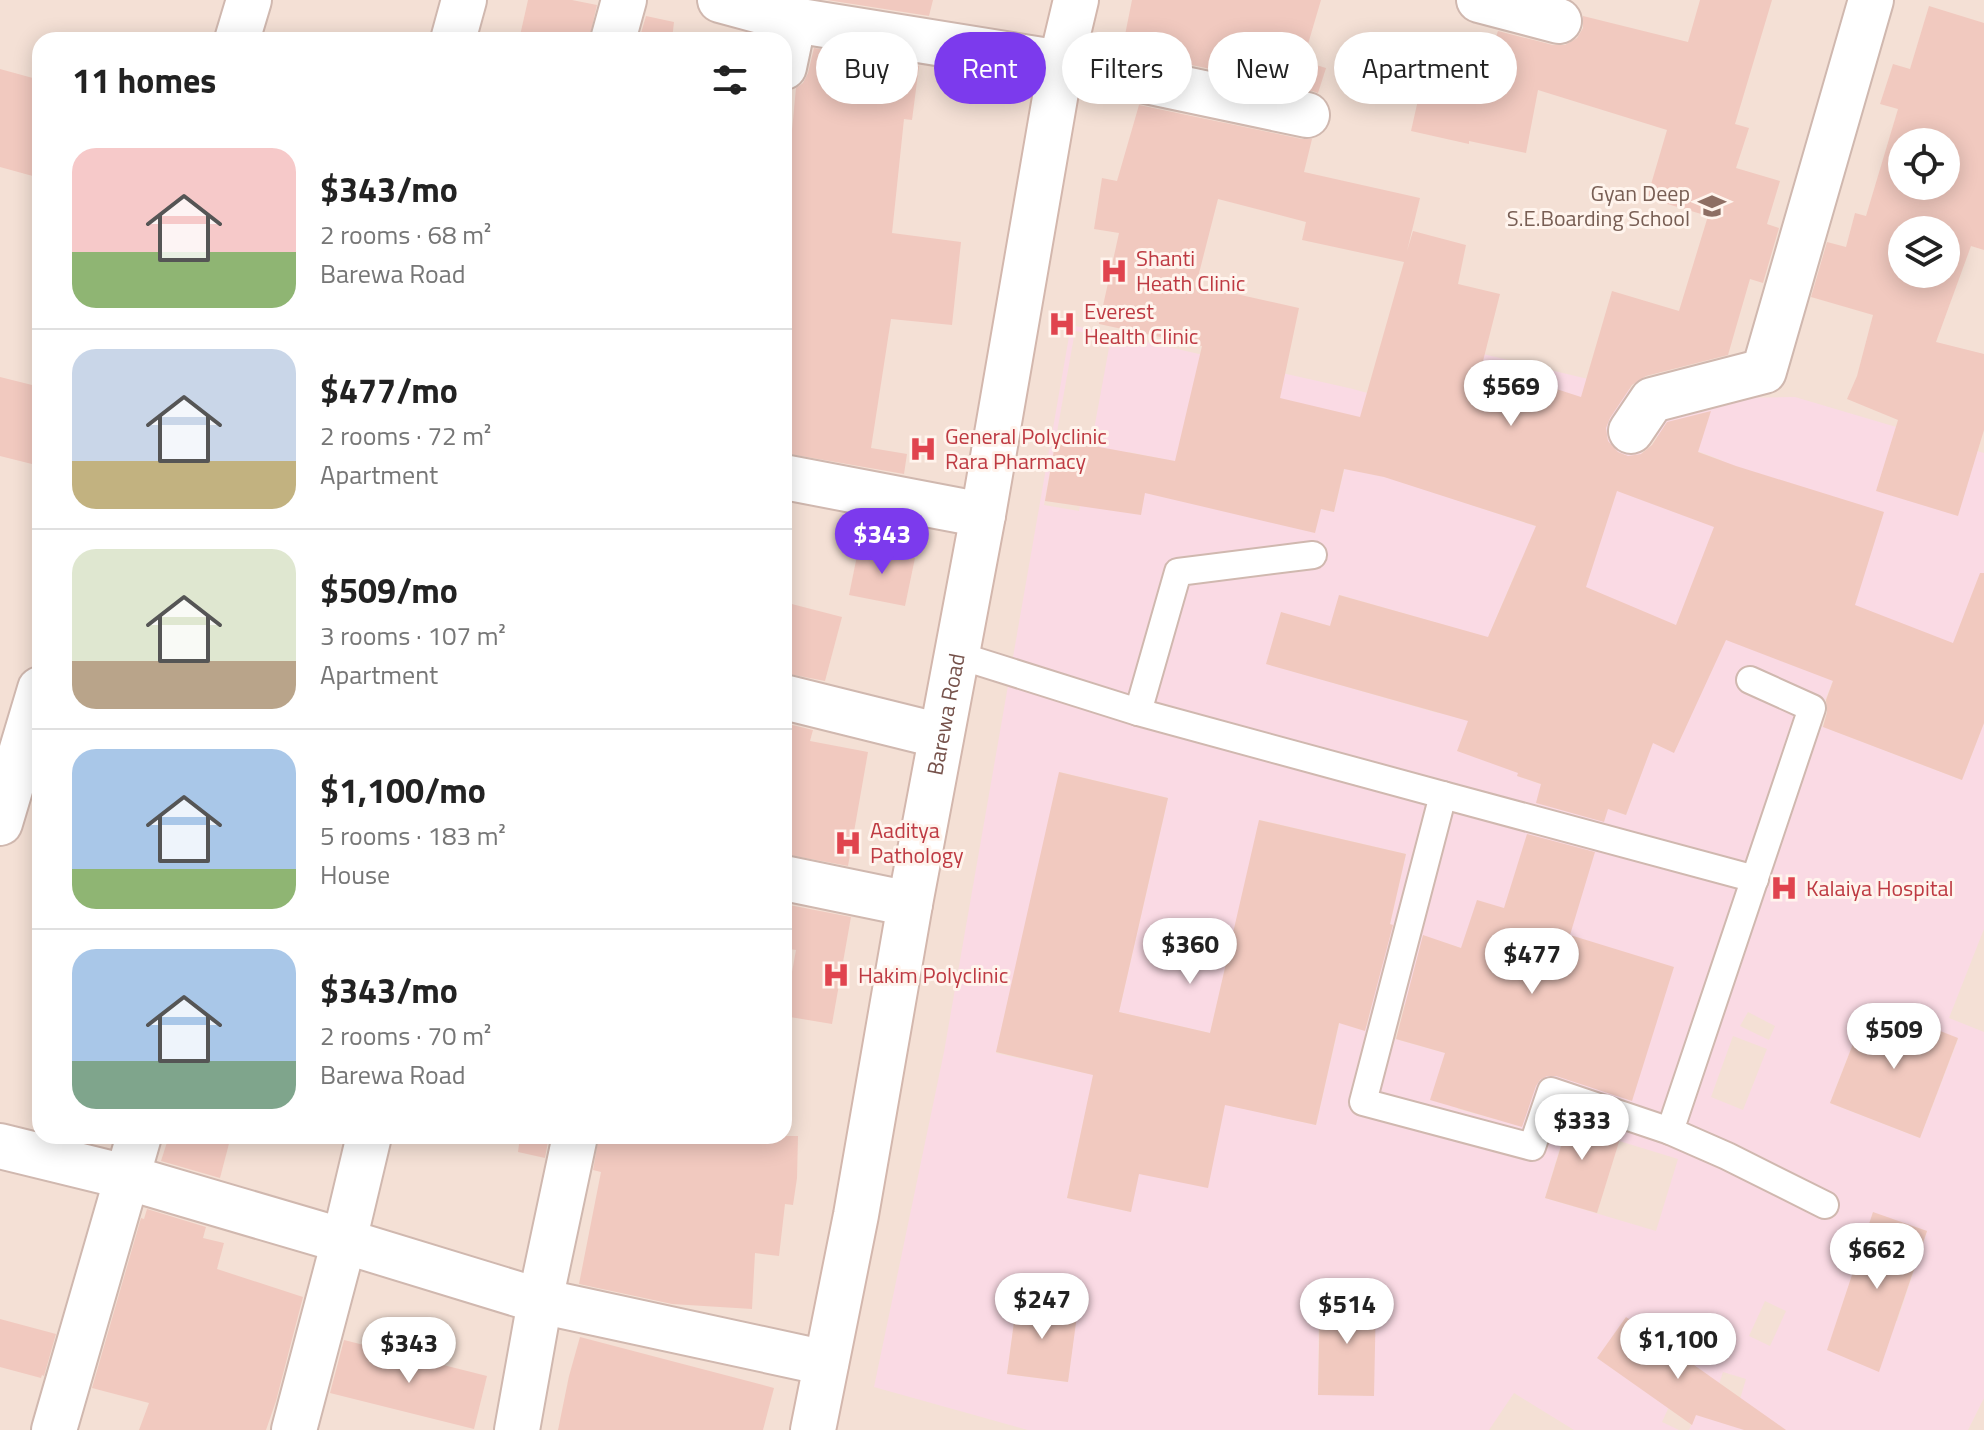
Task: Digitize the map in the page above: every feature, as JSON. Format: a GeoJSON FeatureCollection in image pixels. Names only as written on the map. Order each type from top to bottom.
{"type":"FeatureCollection","features":[{"type":"Feature","properties":{"kind":"street"},"geometry":{"type":"LineString","coordinates":[[239,32],[249,0]]}},
{"type":"Feature","properties":{"kind":"street"},"geometry":{"type":"LineString","coordinates":[[455,32],[464,0]]}},
{"type":"Feature","properties":{"kind":"street"},"geometry":{"type":"LineString","coordinates":[[615,32],[624,0]]}},
{"type":"Feature","properties":{"kind":"street"},"geometry":{"type":"LineString","coordinates":[[720,0],[794,20],[1061,63],[1307,115]]}},
{"type":"Feature","properties":{"kind":"street","name":"Barewa Road"},"geometry":{"type":"LineString","coordinates":[[813,1430],[856,1215],[1061,63],[1076,0]]}},
{"type":"Feature","properties":{"kind":"street"},"geometry":{"type":"LineString","coordinates":[[1479,0],[1559,21]]}},
{"type":"Feature","properties":{"kind":"street"},"geometry":{"type":"LineString","coordinates":[[1631,431],[1652,400],[1764,371],[1871,0]]}},
{"type":"Feature","properties":{"kind":"street"},"geometry":{"type":"LineString","coordinates":[[791,32],[794,20]]}},
{"type":"Feature","properties":{"kind":"street"},"geometry":{"type":"LineString","coordinates":[[792,479],[983,515]]}},
{"type":"Feature","properties":{"kind":"street"},"geometry":{"type":"LineString","coordinates":[[792,699],[941,736]]}},
{"type":"Feature","properties":{"kind":"street"},"geometry":{"type":"LineString","coordinates":[[0,823],[32,716]]}},
{"type":"Feature","properties":{"kind":"street"},"geometry":{"type":"LineString","coordinates":[[792,880],[910,904]]}},
{"type":"Feature","properties":{"kind":"street"},"geometry":{"type":"LineString","coordinates":[[54,1430],[136,1144]]}},
{"type":"Feature","properties":{"kind":"street"},"geometry":{"type":"LineString","coordinates":[[294,1430],[367,1144]]}},
{"type":"Feature","properties":{"kind":"street"},"geometry":{"type":"LineString","coordinates":[[517,1430],[573,1144]]}},
{"type":"Feature","properties":{"kind":"street"},"geometry":{"type":"LineString","coordinates":[[0,1146],[126,1177],[540,1301],[826,1363]]}},
{"type":"Feature","properties":{"kind":"lane"},"geometry":{"type":"LineString","coordinates":[[1138,712],[1178,572],[1313,555]]}},
{"type":"Feature","properties":{"kind":"lane"},"geometry":{"type":"LineString","coordinates":[[957,655],[1138,712],[1755,879]]}},
{"type":"Feature","properties":{"kind":"lane"},"geometry":{"type":"LineString","coordinates":[[1670,1131],[1812,708],[1750,680]]}},
{"type":"Feature","properties":{"kind":"lane"},"geometry":{"type":"LineString","coordinates":[[1443,795],[1363,1102],[1532,1147],[1551,1091],[1670,1131],[1825,1205]]}},
{"type":"Feature","properties":{"kind":"shaded area"},"geometry":{"type":"Polygon","coordinates":[[[0,0],[1984,0],[1984,1430],[0,1430],[0,0]]]}},
{"type":"Feature","properties":{"kind":"shaded area","name":"Kalaiya Hospital"},"geometry":{"type":"Polygon","coordinates":[[[1071,325],[1353,389],[1435,412],[1462,349],[1672,399],[1795,397],[1984,453],[1984,640],[1926,714],[1861,608],[1816,724],[1962,780],[1984,723],[1984,929],[1949,1018],[1984,1032],[1984,1398],[1968,1430],[1689,1430],[1703,1399],[1678,1387],[1662,1422],[1679,1430],[1574,1430],[1514,1393],[1489,1430],[1028,1430],[874,1387],[944,1052],[1071,325]],[[1075,331],[1044,505],[1079,511],[1111,337],[1075,331]],[[1357,416],[1321,509],[1334,512],[1357,416]],[[1438,417],[1415,486],[1598,547],[1438,417]],[[1649,433],[1626,494],[1722,461],[1649,433]],[[1128,452],[1123,483],[1164,491],[1169,460],[1128,452]],[[1522,560],[1489,635],[1558,665],[1522,560]],[[1340,595],[1330,626],[1281,613],[1267,664],[1438,713],[1462,630],[1340,595]],[[1647,758],[1518,776],[1626,815],[1647,758]],[[1060,772],[996,1053],[1316,1125],[1340,1020],[1367,1026],[1406,854],[1260,820],[1210,1033],[1119,1012],[1168,798],[1060,772]],[[1439,941],[1456,999],[1471,951],[1439,941]],[[1478,998],[1457,1020],[1399,1003],[1388,1037],[1445,1053],[1458,1109],[1495,1119],[1501,1097],[1478,998]],[[1869,1003],[1830,1103],[1920,1138],[1958,1039],[1869,1003]],[[1748,1012],[1740,1026],[1769,1040],[1775,1026],[1748,1012]],[[1733,1036],[1711,1097],[1743,1110],[1767,1049],[1733,1036]],[[1085,1114],[1067,1198],[1131,1212],[1085,1114]],[[1567,1125],[1545,1198],[1656,1231],[1678,1159],[1567,1125]],[[1873,1213],[1843,1303],[1897,1321],[1927,1231],[1873,1213]],[[1319,1298],[1318,1394],[1376,1298],[1319,1298]],[[1017,1301],[1007,1374],[1068,1382],[1077,1308],[1017,1301]],[[1765,1301],[1749,1336],[1770,1346],[1786,1311],[1765,1301]],[[1723,1372],[1708,1418],[1732,1426],[1746,1379],[1723,1372]]]}},
{"type":"Feature","properties":{"kind":"building"},"geometry":{"type":"Polygon","coordinates":[[[528,0],[572,0],[597,5],[591,32],[521,32],[528,0]]]}},
{"type":"Feature","properties":{"kind":"building"},"geometry":{"type":"Polygon","coordinates":[[[827,0],[933,0],[929,16],[827,0]]]}},
{"type":"Feature","properties":{"kind":"building"},"geometry":{"type":"Polygon","coordinates":[[[1132,0],[1321,0],[1312,32],[1208,32],[1208,69],[1192,65],[1192,32],[1126,32],[1132,0]]]}},
{"type":"Feature","properties":{"kind":"building"},"geometry":{"type":"Polygon","coordinates":[[[1700,0],[1772,0],[1735,124],[1749,128],[1736,168],[1780,181],[1767,224],[1779,228],[1763,283],[1750,279],[1728,355],[1646,376],[1632,385],[1610,418],[1606,428],[1608,441],[1618,452],[1628,456],[1641,454],[1652,445],[1667,422],[1711,411],[1698,452],[1884,512],[1855,605],[1953,643],[1980,573],[1984,573],[1984,723],[1962,780],[1823,727],[1826,700],[1833,681],[1726,640],[1674,753],[1653,743],[1626,815],[1608,809],[1604,822],[1536,803],[1541,784],[1457,751],[1468,721],[1266,664],[1281,612],[1330,626],[1339,595],[1488,637],[1536,526],[1384,477],[1344,469],[1334,512],[1321,509],[1315,533],[1145,493],[1141,515],[1045,501],[1056,439],[1175,461],[1202,346],[1099,324],[1119,233],[1094,229],[1102,178],[1117,181],[1139,105],[1312,139],[1304,172],[1420,198],[1407,251],[1413,231],[1466,245],[1458,284],[1500,294],[1482,365],[1581,397],[1612,291],[1679,311],[1708,216],[1647,198],[1667,130],[1538,90],[1526,153],[1411,131],[1417,104],[1517,104],[1517,36],[1565,45],[1577,38],[1583,28],[1583,16],[1688,42],[1700,0]],[[1218,199],[1196,285],[1299,308],[1280,398],[1360,417],[1404,262],[1302,240],[1306,222],[1218,199]],[[1617,491],[1586,587],[1676,625],[1714,527],[1617,491]]]}},
{"type":"Feature","properties":{"kind":"building"},"geometry":{"type":"Polygon","coordinates":[[[1929,6],[1984,23],[1984,250],[1971,246],[1960,276],[1960,216],[1888,216],[1888,288],[1956,288],[1936,342],[1984,354],[1984,430],[1958,516],[1876,491],[1898,420],[1847,399],[1857,376],[1873,315],[1811,297],[1827,242],[1846,247],[1855,213],[1866,216],[1888,142],[1888,200],[1960,200],[1960,128],[1892,128],[1898,109],[1880,104],[1893,64],[1910,69],[1929,6]]]}},
{"type":"Feature","properties":{"kind":"building"},"geometry":{"type":"Polygon","coordinates":[[[646,16],[674,22],[673,32],[641,32],[646,16]]]}},
{"type":"Feature","properties":{"kind":"building"},"geometry":{"type":"Polygon","coordinates":[[[816,48],[816,104],[914,104],[912,120],[904,119],[892,233],[961,242],[952,325],[891,319],[871,448],[907,454],[904,474],[792,454],[792,130],[796,88],[803,83],[816,48]]]}},
{"type":"Feature","properties":{"kind":"building"},"geometry":{"type":"Polygon","coordinates":[[[1318,66],[1326,68],[1318,93],[1318,66]]]}},
{"type":"Feature","properties":{"kind":"building"},"geometry":{"type":"Polygon","coordinates":[[[0,69],[32,78],[32,176],[0,167],[0,69]]]}},
{"type":"Feature","properties":{"kind":"building"},"geometry":{"type":"Polygon","coordinates":[[[0,377],[32,385],[32,464],[0,456],[0,377]]]}},
{"type":"Feature","properties":{"kind":"building"},"geometry":{"type":"Polygon","coordinates":[[[859,546],[915,558],[905,606],[849,595],[859,546]]]}},
{"type":"Feature","properties":{"kind":"building"},"geometry":{"type":"Polygon","coordinates":[[[792,604],[842,617],[825,681],[792,675],[792,604]]]}},
{"type":"Feature","properties":{"kind":"building"},"geometry":{"type":"Polygon","coordinates":[[[792,725],[813,730],[810,741],[868,752],[848,866],[792,856],[792,725]]]}},
{"type":"Feature","properties":{"kind":"building"},"geometry":{"type":"Polygon","coordinates":[[[1059,772],[1168,798],[1119,1012],[1210,1033],[1259,820],[1406,854],[1390,924],[1393,925],[1365,1031],[1339,1023],[1316,1125],[1225,1105],[1208,1188],[1139,1174],[1131,1212],[1067,1198],[1093,1075],[996,1052],[1059,772]]]}},
{"type":"Feature","properties":{"kind":"building"},"geometry":{"type":"Polygon","coordinates":[[[1527,834],[1595,852],[1570,935],[1674,967],[1632,1101],[1556,1076],[1547,1076],[1536,1086],[1522,1127],[1430,1100],[1445,1053],[1396,1039],[1423,935],[1461,948],[1477,900],[1504,908],[1527,834]]]}},
{"type":"Feature","properties":{"kind":"building"},"geometry":{"type":"Polygon","coordinates":[[[792,906],[851,917],[832,1024],[792,1017],[792,972],[796,950],[792,949],[792,906]]]}},
{"type":"Feature","properties":{"kind":"building"},"geometry":{"type":"Polygon","coordinates":[[[1869,1003],[1958,1038],[1920,1138],[1830,1103],[1869,1003]]]}},
{"type":"Feature","properties":{"kind":"building"},"geometry":{"type":"Polygon","coordinates":[[[1561,1111],[1622,1132],[1597,1213],[1545,1198],[1563,1140],[1552,1136],[1561,1111]]]}},
{"type":"Feature","properties":{"kind":"building"},"geometry":{"type":"Polygon","coordinates":[[[792,1136],[798,1136],[793,1205],[785,1204],[779,1256],[755,1253],[752,1309],[672,1304],[579,1284],[601,1172],[593,1170],[598,1144],[792,1144],[792,1136]]]}},
{"type":"Feature","properties":{"kind":"building"},"geometry":{"type":"Polygon","coordinates":[[[166,1144],[229,1144],[220,1178],[161,1161],[166,1144]]]}},
{"type":"Feature","properties":{"kind":"building"},"geometry":{"type":"Polygon","coordinates":[[[519,1144],[548,1144],[545,1158],[518,1152],[519,1144]]]}},
{"type":"Feature","properties":{"kind":"building"},"geometry":{"type":"Polygon","coordinates":[[[147,1209],[206,1227],[203,1238],[224,1243],[217,1269],[303,1297],[266,1430],[139,1430],[149,1403],[92,1388],[141,1218],[144,1219],[147,1209]]]}},
{"type":"Feature","properties":{"kind":"building"},"geometry":{"type":"Polygon","coordinates":[[[1873,1212],[1927,1231],[1879,1372],[1827,1350],[1873,1212]]]}},
{"type":"Feature","properties":{"kind":"building"},"geometry":{"type":"Polygon","coordinates":[[[1320,1297],[1376,1298],[1374,1396],[1318,1395],[1320,1297]]]}},
{"type":"Feature","properties":{"kind":"building"},"geometry":{"type":"Polygon","coordinates":[[[1017,1300],[1078,1308],[1068,1382],[1007,1374],[1017,1300]]]}},
{"type":"Feature","properties":{"kind":"building"},"geometry":{"type":"Polygon","coordinates":[[[1626,1317],[1786,1430],[1744,1430],[1696,1415],[1692,1425],[1597,1358],[1626,1317]]]}},
{"type":"Feature","properties":{"kind":"building"},"geometry":{"type":"Polygon","coordinates":[[[0,1319],[56,1334],[44,1376],[41,1378],[0,1367],[0,1319]]]}},
{"type":"Feature","properties":{"kind":"building"},"geometry":{"type":"Polygon","coordinates":[[[580,1337],[774,1388],[763,1430],[558,1430],[580,1337]]]}},
{"type":"Feature","properties":{"kind":"building"},"geometry":{"type":"Polygon","coordinates":[[[344,1340],[487,1376],[474,1429],[330,1393],[344,1340]]]}},
{"type":"Feature","properties":{"kind":"place","name":"Gyan Deep S.E.Boarding School"},"geometry":{"type":"Point","coordinates":[1712,206]}},
{"type":"Feature","properties":{"kind":"place","name":"Shanti Heath Clinic"},"geometry":{"type":"Point","coordinates":[1114,271]}},
{"type":"Feature","properties":{"kind":"place","name":"Everest Health Clinic"},"geometry":{"type":"Point","coordinates":[1062,324]}},
{"type":"Feature","properties":{"kind":"place","name":"General Polyclinic Rara Pharmacy"},"geometry":{"type":"Point","coordinates":[923,449]}},
{"type":"Feature","properties":{"kind":"place","name":"Aaditya Pathology"},"geometry":{"type":"Point","coordinates":[848,843]}},
{"type":"Feature","properties":{"kind":"place","name":"Kalaiya Hospital"},"geometry":{"type":"Point","coordinates":[1784,888]}},
{"type":"Feature","properties":{"kind":"place","name":"Hakim Polyclinic"},"geometry":{"type":"Point","coordinates":[836,975]}}]}
